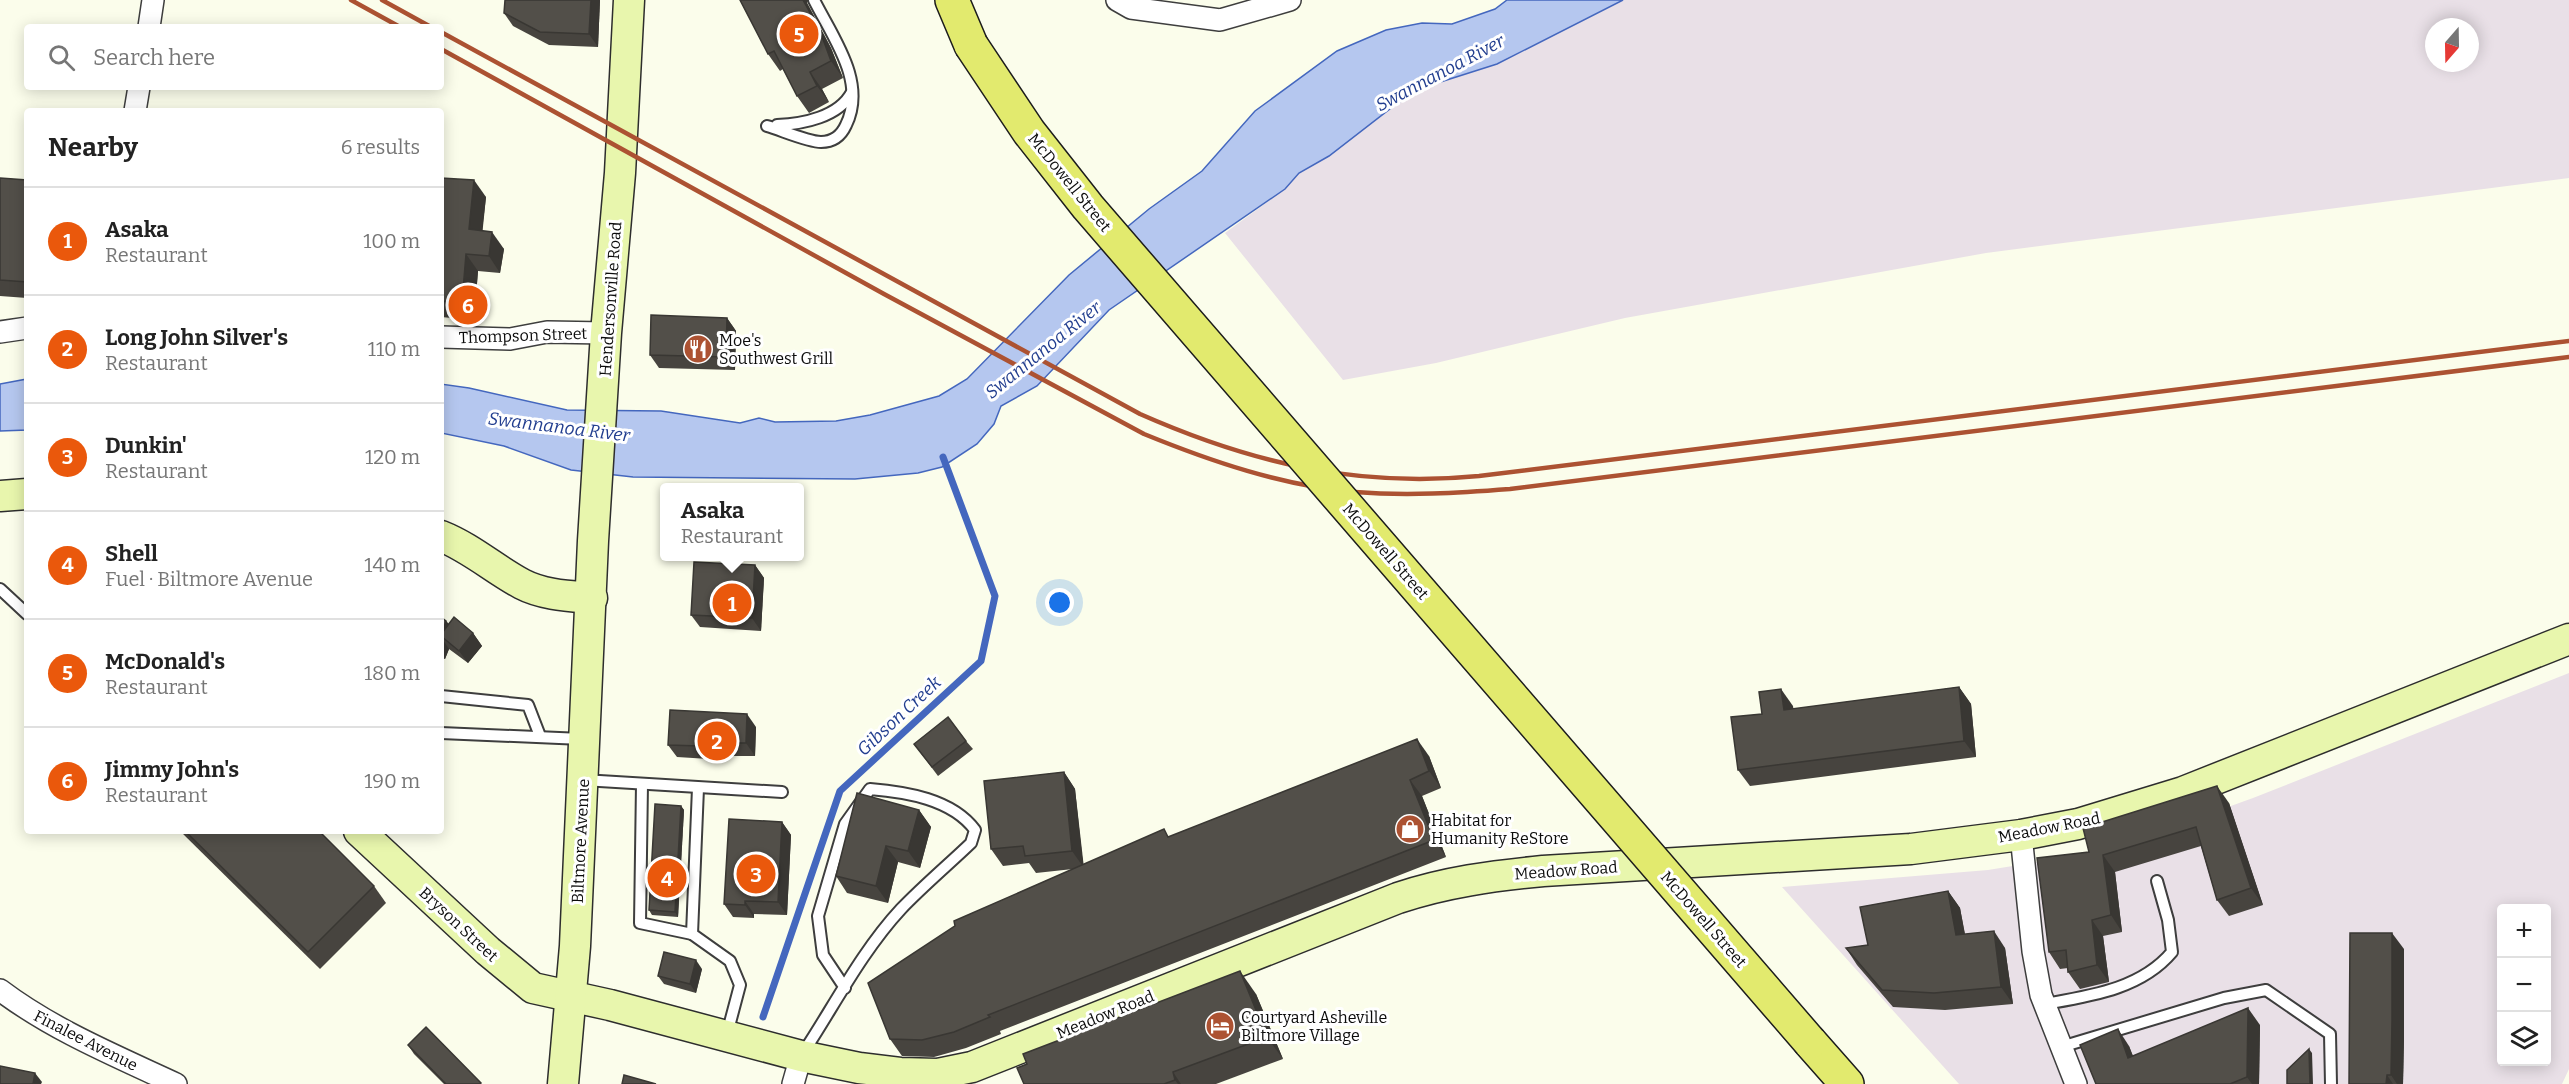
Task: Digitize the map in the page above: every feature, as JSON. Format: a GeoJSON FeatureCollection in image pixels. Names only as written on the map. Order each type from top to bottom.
{"type":"FeatureCollection","features":[{"type":"Feature","properties":{"kind":"main road","name":"Hendersonville Road"},"geometry":{"type":"LineString","coordinates":[[592,598],[593,541],[606,333],[620,173],[629,0]]}},
{"type":"Feature","properties":{"kind":"main road","name":"McDowell Street"},"geometry":{"type":"LineString","coordinates":[[952,0],[971,45],[1029,132],[1081,198],[1846,1084]]}},
{"type":"Feature","properties":{"kind":"main road"},"geometry":{"type":"LineString","coordinates":[[444,537],[460,544],[524,585],[557,595],[592,598]]}},
{"type":"Feature","properties":{"kind":"main road","name":"Biltmore Avenue"},"geometry":{"type":"LineString","coordinates":[[563,1084],[571,996],[592,598]]}},
{"type":"Feature","properties":{"kind":"main road","name":"Meadow Road"},"geometry":{"type":"LineString","coordinates":[[571,996],[726,1036],[797,1070],[938,1074],[972,1067],[1436,885],[1482,876],[1911,849],[2021,835],[2089,821],[2183,792],[2569,639]]}},
{"type":"Feature","properties":{"kind":"main road","name":"Bryson Street"},"geometry":{"type":"LineString","coordinates":[[362,834],[488,951],[533,988],[571,996]]}},
{"type":"Feature","properties":{"kind":"street"},"geometry":{"type":"LineString","coordinates":[[149,24],[153,0]]}},
{"type":"Feature","properties":{"kind":"street"},"geometry":{"type":"LineString","coordinates":[[1117,0],[1131,8],[1220,20],[1290,0]]}},
{"type":"Feature","properties":{"kind":"street"},"geometry":{"type":"LineString","coordinates":[[136,108],[138,90]]}},
{"type":"Feature","properties":{"kind":"street"},"geometry":{"type":"LineString","coordinates":[[0,332],[24,328]]}},
{"type":"Feature","properties":{"kind":"street","name":"Thompson Street"},"geometry":{"type":"LineString","coordinates":[[444,337],[510,339],[547,332],[606,333]]}},
{"type":"Feature","properties":{"kind":"street"},"geometry":{"type":"LineString","coordinates":[[2021,835],[2033,951],[2044,1004],[2076,1084]]}},
{"type":"Feature","properties":{"kind":"street","name":"Finalee Avenue"},"geometry":{"type":"LineString","coordinates":[[0,990],[23,1008],[176,1084]]}},
{"type":"Feature","properties":{"kind":"lane"},"geometry":{"type":"LineString","coordinates":[[814,0],[851,74],[853,88],[850,116],[841,135],[830,141],[818,142],[767,126],[795,124],[810,120],[839,107],[847,101],[853,88]]}},
{"type":"Feature","properties":{"kind":"lane"},"geometry":{"type":"LineString","coordinates":[[0,589],[24,611]]}},
{"type":"Feature","properties":{"kind":"lane"},"geometry":{"type":"LineString","coordinates":[[444,696],[528,705],[540,736]]}},
{"type":"Feature","properties":{"kind":"lane"},"geometry":{"type":"LineString","coordinates":[[444,733],[585,739]]}},
{"type":"Feature","properties":{"kind":"lane"},"geometry":{"type":"LineString","coordinates":[[583,780],[782,792]]}},
{"type":"Feature","properties":{"kind":"lane"},"geometry":{"type":"LineString","coordinates":[[642,784],[640,923],[692,934],[730,961],[740,985],[726,1036]]}},
{"type":"Feature","properties":{"kind":"lane"},"geometry":{"type":"LineString","coordinates":[[692,934],[698,788]]}},
{"type":"Feature","properties":{"kind":"lane"},"geometry":{"type":"LineString","coordinates":[[797,1070],[845,988],[900,910],[971,843],[975,830],[965,816],[908,792],[870,789],[845,824],[818,916],[823,955],[845,988]]}},
{"type":"Feature","properties":{"kind":"lane"},"geometry":{"type":"LineString","coordinates":[[2044,1004],[2097,995],[2159,967],[2172,952],[2168,920],[2157,881]]}},
{"type":"Feature","properties":{"kind":"lane"},"geometry":{"type":"LineString","coordinates":[[2061,1047],[2224,998],[2266,990],[2330,1034],[2331,1084]]}},
{"type":"Feature","properties":{"kind":"shaded area"},"geometry":{"type":"Polygon","coordinates":[[[1623,0],[2569,0],[2569,178],[1986,253],[1625,318],[1436,363],[1343,380],[1225,233],[1285,189],[1299,173],[1329,156],[1399,102],[1431,85],[1497,64],[1623,0]]]}},
{"type":"Feature","properties":{"kind":"shaded area"},"geometry":{"type":"Polygon","coordinates":[[[2569,673],[2569,1069],[2562,1084],[1959,1084],[1782,887],[1988,870],[2109,850],[2253,798],[2569,673]]]}},
{"type":"Feature","properties":{"kind":"water","name":"Swannanoa River"},"geometry":{"type":"Polygon","coordinates":[[[1507,0],[1623,0],[1497,64],[1431,85],[1399,102],[1329,156],[1299,173],[1285,189],[1109,310],[1037,386],[1001,406],[994,424],[977,444],[942,467],[918,473],[855,479],[633,477],[571,470],[504,446],[444,434],[444,384],[567,410],[661,411],[740,423],[759,418],[775,422],[836,421],[870,415],[939,396],[967,379],[1069,275],[1149,209],[1202,171],[1255,111],[1337,51],[1386,30],[1422,23],[1452,24],[1495,9],[1507,0]]]}},
{"type":"Feature","properties":{"kind":"water"},"geometry":{"type":"Polygon","coordinates":[[[24,380],[24,430],[0,431],[0,384],[24,380]]]}},
{"type":"Feature","properties":{"kind":"building"},"geometry":{"type":"Polygon","coordinates":[[[505,0],[591,0],[589,34],[540,32],[504,13],[505,0]]]}},
{"type":"Feature","properties":{"kind":"building"},"geometry":{"type":"Polygon","coordinates":[[[740,0],[803,0],[820,31],[831,61],[810,72],[817,86],[797,96],[774,51],[768,54],[740,0]]]}},
{"type":"Feature","properties":{"kind":"building"},"geometry":{"type":"Polygon","coordinates":[[[0,178],[24,180],[24,282],[0,280],[0,178]]]}},
{"type":"Feature","properties":{"kind":"building"},"geometry":{"type":"Polygon","coordinates":[[[444,178],[474,180],[469,229],[492,232],[489,256],[466,254],[462,303],[444,301],[444,178]]]}},
{"type":"Feature","properties":{"kind":"building"},"geometry":{"type":"Polygon","coordinates":[[[651,315],[727,318],[726,357],[650,355],[651,315]]]}},
{"type":"Feature","properties":{"kind":"building"},"geometry":{"type":"Polygon","coordinates":[[[694,562],[755,565],[752,618],[691,615],[694,562]]]}},
{"type":"Feature","properties":{"kind":"building"},"geometry":{"type":"Polygon","coordinates":[[[454,617],[473,633],[459,651],[444,638],[444,630],[454,617]]]}},
{"type":"Feature","properties":{"kind":"building"},"geometry":{"type":"Polygon","coordinates":[[[1959,687],[1964,741],[1738,770],[1731,717],[1762,714],[1759,692],[1781,689],[1784,710],[1959,687]]]}},
{"type":"Feature","properties":{"kind":"building"},"geometry":{"type":"Polygon","coordinates":[[[670,710],[747,714],[746,743],[700,743],[700,746],[668,745],[670,710]]]}},
{"type":"Feature","properties":{"kind":"building"},"geometry":{"type":"Polygon","coordinates":[[[948,717],[966,741],[932,767],[914,744],[948,717]]]}},
{"type":"Feature","properties":{"kind":"building"},"geometry":{"type":"Polygon","coordinates":[[[1417,739],[1429,771],[1410,780],[1434,840],[988,1015],[990,1017],[954,1032],[922,1040],[890,1039],[868,983],[955,926],[954,921],[1164,829],[1168,837],[1417,739]]]}},
{"type":"Feature","properties":{"kind":"building"},"geometry":{"type":"Polygon","coordinates":[[[1064,772],[1072,851],[1025,856],[1023,846],[991,849],[984,781],[1064,772]]]}},
{"type":"Feature","properties":{"kind":"building"},"geometry":{"type":"Polygon","coordinates":[[[2217,786],[2251,888],[2217,900],[2196,827],[2103,855],[2111,915],[2092,920],[2097,965],[2068,972],[2066,950],[2049,952],[2037,858],[2089,852],[2083,828],[2217,786]]]}},
{"type":"Feature","properties":{"kind":"building"},"geometry":{"type":"Polygon","coordinates":[[[857,793],[919,810],[908,851],[886,846],[876,886],[836,876],[857,793]]]}},
{"type":"Feature","properties":{"kind":"building"},"geometry":{"type":"Polygon","coordinates":[[[655,804],[681,806],[675,912],[649,910],[655,804]]]}},
{"type":"Feature","properties":{"kind":"building"},"geometry":{"type":"Polygon","coordinates":[[[729,819],[782,822],[778,902],[745,901],[745,905],[724,904],[729,819]]]}},
{"type":"Feature","properties":{"kind":"building"},"geometry":{"type":"Polygon","coordinates":[[[188,834],[322,834],[374,886],[308,952],[188,834]]]}},
{"type":"Feature","properties":{"kind":"building"},"geometry":{"type":"Polygon","coordinates":[[[1948,891],[1956,935],[1994,931],[2001,987],[1934,993],[1882,990],[1846,948],[1868,945],[1860,907],[1948,891]]]}},
{"type":"Feature","properties":{"kind":"building"},"geometry":{"type":"Polygon","coordinates":[[[2350,933],[2392,933],[2391,1075],[2387,1075],[2386,1084],[2349,1084],[2350,933]]]}},
{"type":"Feature","properties":{"kind":"building"},"geometry":{"type":"Polygon","coordinates":[[[664,952],[696,960],[690,984],[658,976],[664,952]]]}},
{"type":"Feature","properties":{"kind":"building"},"geometry":{"type":"Polygon","coordinates":[[[1240,971],[1267,1037],[1173,1072],[1175,1080],[1164,1084],[1024,1084],[1017,1068],[1027,1064],[1023,1054],[1240,971]]]}},
{"type":"Feature","properties":{"kind":"building"},"geometry":{"type":"Polygon","coordinates":[[[2248,1008],[2247,1077],[2230,1084],[2096,1084],[2080,1045],[2118,1029],[2128,1058],[2248,1008]]]}},
{"type":"Feature","properties":{"kind":"building"},"geometry":{"type":"Polygon","coordinates":[[[426,1027],[480,1084],[446,1084],[408,1045],[426,1027]]]}},
{"type":"Feature","properties":{"kind":"building"},"geometry":{"type":"Polygon","coordinates":[[[2309,1049],[2310,1084],[2287,1084],[2287,1070],[2309,1049]]]}},
{"type":"Feature","properties":{"kind":"building"},"geometry":{"type":"Polygon","coordinates":[[[0,1066],[35,1073],[33,1084],[0,1084],[0,1066]]]}},
{"type":"Feature","properties":{"kind":"building"},"geometry":{"type":"Polygon","coordinates":[[[624,1075],[656,1084],[622,1084],[624,1075]]]}},
{"type":"Feature","properties":{"kind":"waterway","name":"Gibson Creek"},"geometry":{"type":"LineString","coordinates":[[763,1017],[840,791],[981,661],[995,596],[943,457]]}},
{"type":"Feature","properties":{"kind":"railway"},"geometry":{"type":"LineString","coordinates":[[351,0],[395,24]]}},
{"type":"Feature","properties":{"kind":"railway"},"geometry":{"type":"LineString","coordinates":[[382,0],[426,24]]}},
{"type":"Feature","properties":{"kind":"railway"},"geometry":{"type":"LineString","coordinates":[[444,34],[1140,414],[1223,446],[1305,468],[1347,475],[1434,479],[1479,476],[2569,341]]}},
{"type":"Feature","properties":{"kind":"railway"},"geometry":{"type":"LineString","coordinates":[[444,51],[884,294],[1144,434],[1247,471],[1328,489],[1413,494],[1510,489],[2569,357]]}},
{"type":"Feature","properties":{"kind":"place","name":"McDonald's"},"geometry":{"type":"Point","coordinates":[799,34]}},
{"type":"Feature","properties":{"kind":"place","name":"Jimmy John's"},"geometry":{"type":"Point","coordinates":[468,305]}},
{"type":"Feature","properties":{"kind":"place","name":"Moe's Southwest Grill"},"geometry":{"type":"Point","coordinates":[698,349]}},
{"type":"Feature","properties":{"kind":"place","name":"Asaka"},"geometry":{"type":"Point","coordinates":[732,603]}},
{"type":"Feature","properties":{"kind":"place","name":"Long John Silver's"},"geometry":{"type":"Point","coordinates":[717,741]}},
{"type":"Feature","properties":{"kind":"place","name":"Habitat for Humanity ReStore"},"geometry":{"type":"Point","coordinates":[1410,829]}},
{"type":"Feature","properties":{"kind":"place","name":"Dunkin'"},"geometry":{"type":"Point","coordinates":[756,874]}},
{"type":"Feature","properties":{"kind":"place","name":"Shell"},"geometry":{"type":"Point","coordinates":[667,878]}},
{"type":"Feature","properties":{"kind":"place","name":"Courtyard Asheville Biltmore Village"},"geometry":{"type":"Point","coordinates":[1220,1026]}}]}
